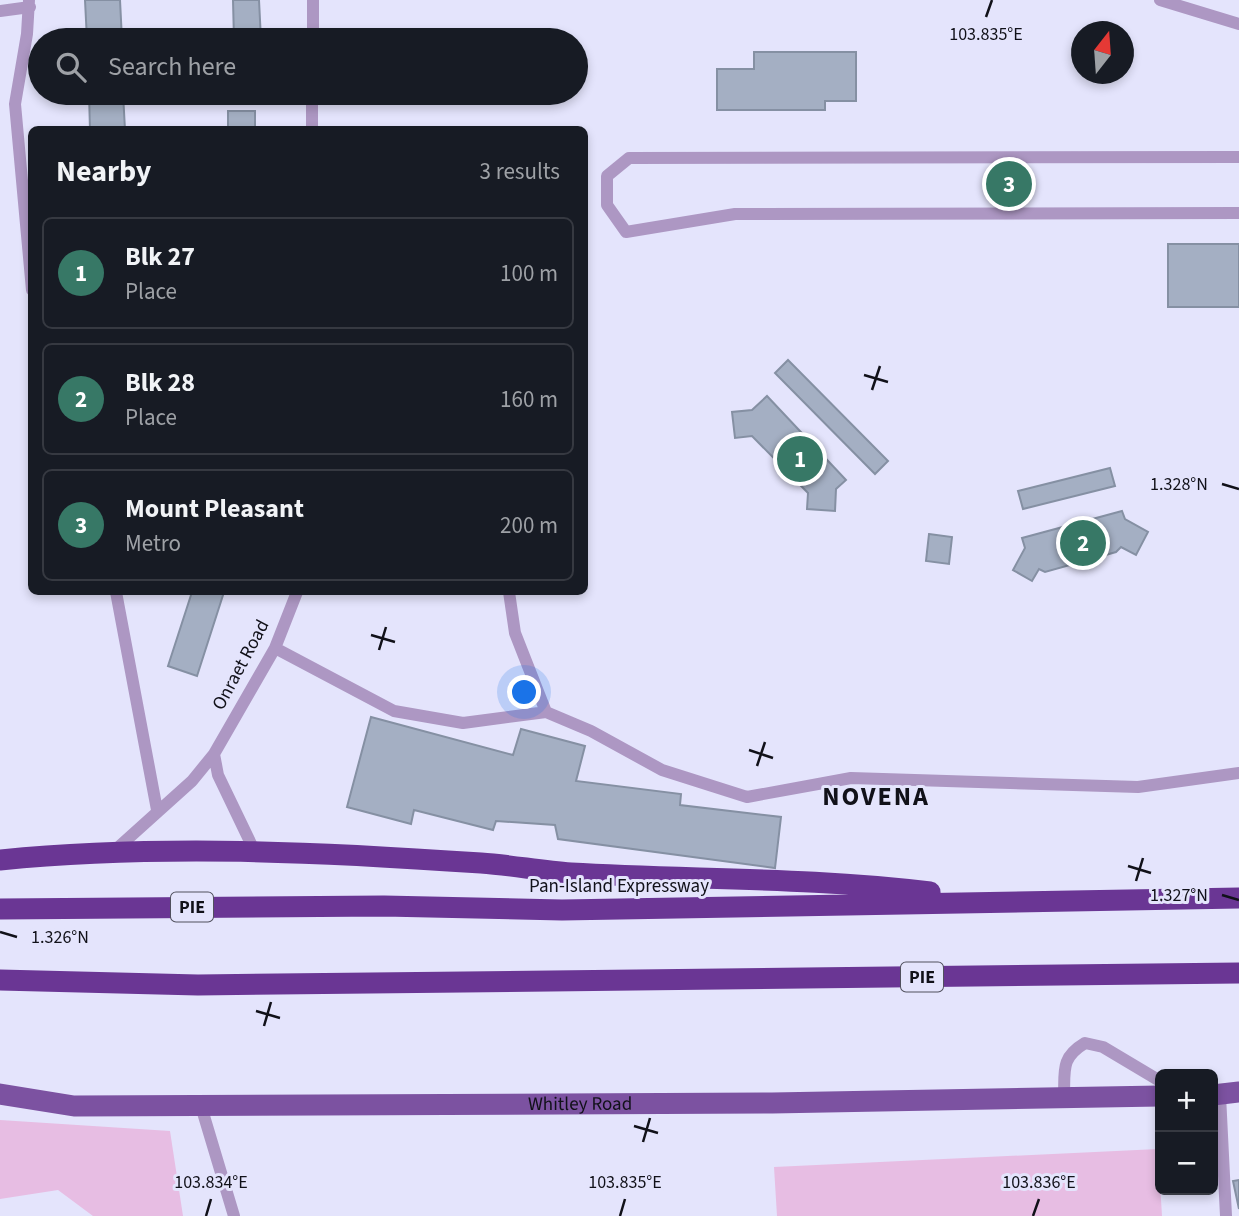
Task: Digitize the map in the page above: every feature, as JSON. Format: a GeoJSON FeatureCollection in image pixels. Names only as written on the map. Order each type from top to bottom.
{"type":"FeatureCollection","features":[{"type":"Feature","properties":{"kind":"highway"},"geometry":{"type":"LineString","coordinates":[[0,860],[254,850],[482,863],[555,872],[689,880],[868,884],[997,901]]}},
{"type":"Feature","properties":{"kind":"highway","name":"Pan-Island Expressway"},"geometry":{"type":"LineString","coordinates":[[0,909],[384,906],[562,910],[1239,898]]}},
{"type":"Feature","properties":{"kind":"highway","name":"PIE"},"geometry":{"type":"LineString","coordinates":[[0,980],[198,985],[1239,973]]}},
{"type":"Feature","properties":{"kind":"main road","name":"Whitley Road"},"geometry":{"type":"LineString","coordinates":[[0,1094],[74,1106],[1155,1096]]}},
{"type":"Feature","properties":{"kind":"lane"},"geometry":{"type":"LineString","coordinates":[[313,0],[313,28]]}},
{"type":"Feature","properties":{"kind":"lane"},"geometry":{"type":"LineString","coordinates":[[1160,0],[1239,24]]}},
{"type":"Feature","properties":{"kind":"lane"},"geometry":{"type":"LineString","coordinates":[[0,11],[29,3],[15,104],[28,246]]}},
{"type":"Feature","properties":{"kind":"lane"},"geometry":{"type":"LineString","coordinates":[[312,126],[313,105]]}},
{"type":"Feature","properties":{"kind":"lane"},"geometry":{"type":"LineString","coordinates":[[1239,157],[629,158],[607,176],[607,205],[626,232],[735,214],[1239,213]]}},
{"type":"Feature","properties":{"kind":"lane"},"geometry":{"type":"LineString","coordinates":[[117,595],[157,810]]}},
{"type":"Feature","properties":{"kind":"lane","name":"Onraet Road"},"geometry":{"type":"LineString","coordinates":[[111,854],[192,781],[214,754],[275,648],[296,595]]}},
{"type":"Feature","properties":{"kind":"lane"},"geometry":{"type":"LineString","coordinates":[[509,595],[515,634],[546,712]]}},
{"type":"Feature","properties":{"kind":"lane"},"geometry":{"type":"LineString","coordinates":[[275,648],[394,711],[463,723],[546,712],[590,732],[662,771],[747,797],[851,778],[1138,788],[1239,774]]}},
{"type":"Feature","properties":{"kind":"lane"},"geometry":{"type":"LineString","coordinates":[[214,754],[218,775],[254,850]]}},
{"type":"Feature","properties":{"kind":"lane"},"geometry":{"type":"LineString","coordinates":[[1064,1098],[1065,1065],[1071,1052],[1086,1043],[1102,1047],[1155,1078]]}},
{"type":"Feature","properties":{"kind":"lane"},"geometry":{"type":"LineString","coordinates":[[1224,1094],[1226,1216]]}},
{"type":"Feature","properties":{"kind":"lane"},"geometry":{"type":"LineString","coordinates":[[201,1106],[234,1216]]}},
{"type":"Feature","properties":{"kind":"shaded area"},"geometry":{"type":"Polygon","coordinates":[[[0,1120],[170,1131],[183,1216],[93,1216],[58,1190],[0,1199],[0,1120]]]}},
{"type":"Feature","properties":{"kind":"shaded area"},"geometry":{"type":"Polygon","coordinates":[[[1155,1149],[1155,1195],[1161,1195],[1162,1216],[777,1216],[774,1167],[1155,1149]]]}},
{"type":"Feature","properties":{"kind":"building"},"geometry":{"type":"Polygon","coordinates":[[[85,0],[120,0],[121,28],[86,28],[85,0]]]}},
{"type":"Feature","properties":{"kind":"building"},"geometry":{"type":"Polygon","coordinates":[[[233,0],[259,0],[260,28],[234,28],[233,0]]]}},
{"type":"Feature","properties":{"kind":"building"},"geometry":{"type":"Polygon","coordinates":[[[754,52],[856,52],[856,101],[825,101],[825,110],[717,110],[717,69],[754,69],[754,52]]]}},
{"type":"Feature","properties":{"kind":"building"},"geometry":{"type":"Polygon","coordinates":[[[89,105],[124,105],[125,126],[90,126],[89,105]]]}},
{"type":"Feature","properties":{"kind":"building"},"geometry":{"type":"Polygon","coordinates":[[[228,111],[255,111],[255,126],[228,126],[228,111]]]}},
{"type":"Feature","properties":{"kind":"building"},"geometry":{"type":"Polygon","coordinates":[[[1168,244],[1239,244],[1239,307],[1168,307],[1168,244]]]}},
{"type":"Feature","properties":{"kind":"building"},"geometry":{"type":"Polygon","coordinates":[[[788,360],[888,461],[875,474],[775,373],[788,360]]]}},
{"type":"Feature","properties":{"kind":"building"},"geometry":{"type":"Polygon","coordinates":[[[767,396],[846,480],[836,489],[835,511],[807,509],[808,493],[752,436],[735,438],[732,412],[752,410],[767,396]]]}},
{"type":"Feature","properties":{"kind":"building"},"geometry":{"type":"Polygon","coordinates":[[[1110,468],[1115,486],[1023,509],[1018,491],[1110,468]]]}},
{"type":"Feature","properties":{"kind":"building"},"geometry":{"type":"Polygon","coordinates":[[[1122,511],[1125,519],[1148,532],[1136,555],[1121,547],[1116,552],[1045,572],[1039,569],[1032,581],[1013,570],[1025,548],[1022,538],[1122,511]]]}},
{"type":"Feature","properties":{"kind":"building"},"geometry":{"type":"Polygon","coordinates":[[[929,534],[952,537],[949,564],[926,561],[929,534]]]}},
{"type":"Feature","properties":{"kind":"building"},"geometry":{"type":"Polygon","coordinates":[[[191,595],[223,595],[197,676],[168,666],[191,595]]]}},
{"type":"Feature","properties":{"kind":"building"},"geometry":{"type":"Polygon","coordinates":[[[371,717],[513,755],[521,729],[585,746],[576,781],[681,794],[680,805],[781,817],[775,868],[558,839],[555,825],[496,821],[493,830],[414,810],[411,824],[347,807],[371,717]]]}},
{"type":"Feature","properties":{"kind":"building"},"geometry":{"type":"Polygon","coordinates":[[[1239,1180],[1239,1209],[1233,1181],[1239,1180]]]}},
{"type":"Feature","properties":{"kind":"place","name":"Mount Pleasant"},"geometry":{"type":"Point","coordinates":[1009,184]}},
{"type":"Feature","properties":{"kind":"place","name":"Blk 27"},"geometry":{"type":"Point","coordinates":[800,459]}},
{"type":"Feature","properties":{"kind":"place","name":"Blk 28"},"geometry":{"type":"Point","coordinates":[1083,543]}},
{"type":"Feature","properties":{"kind":"district","name":"NOVENA"},"geometry":{"type":"Point","coordinates":[876,796]}}]}
